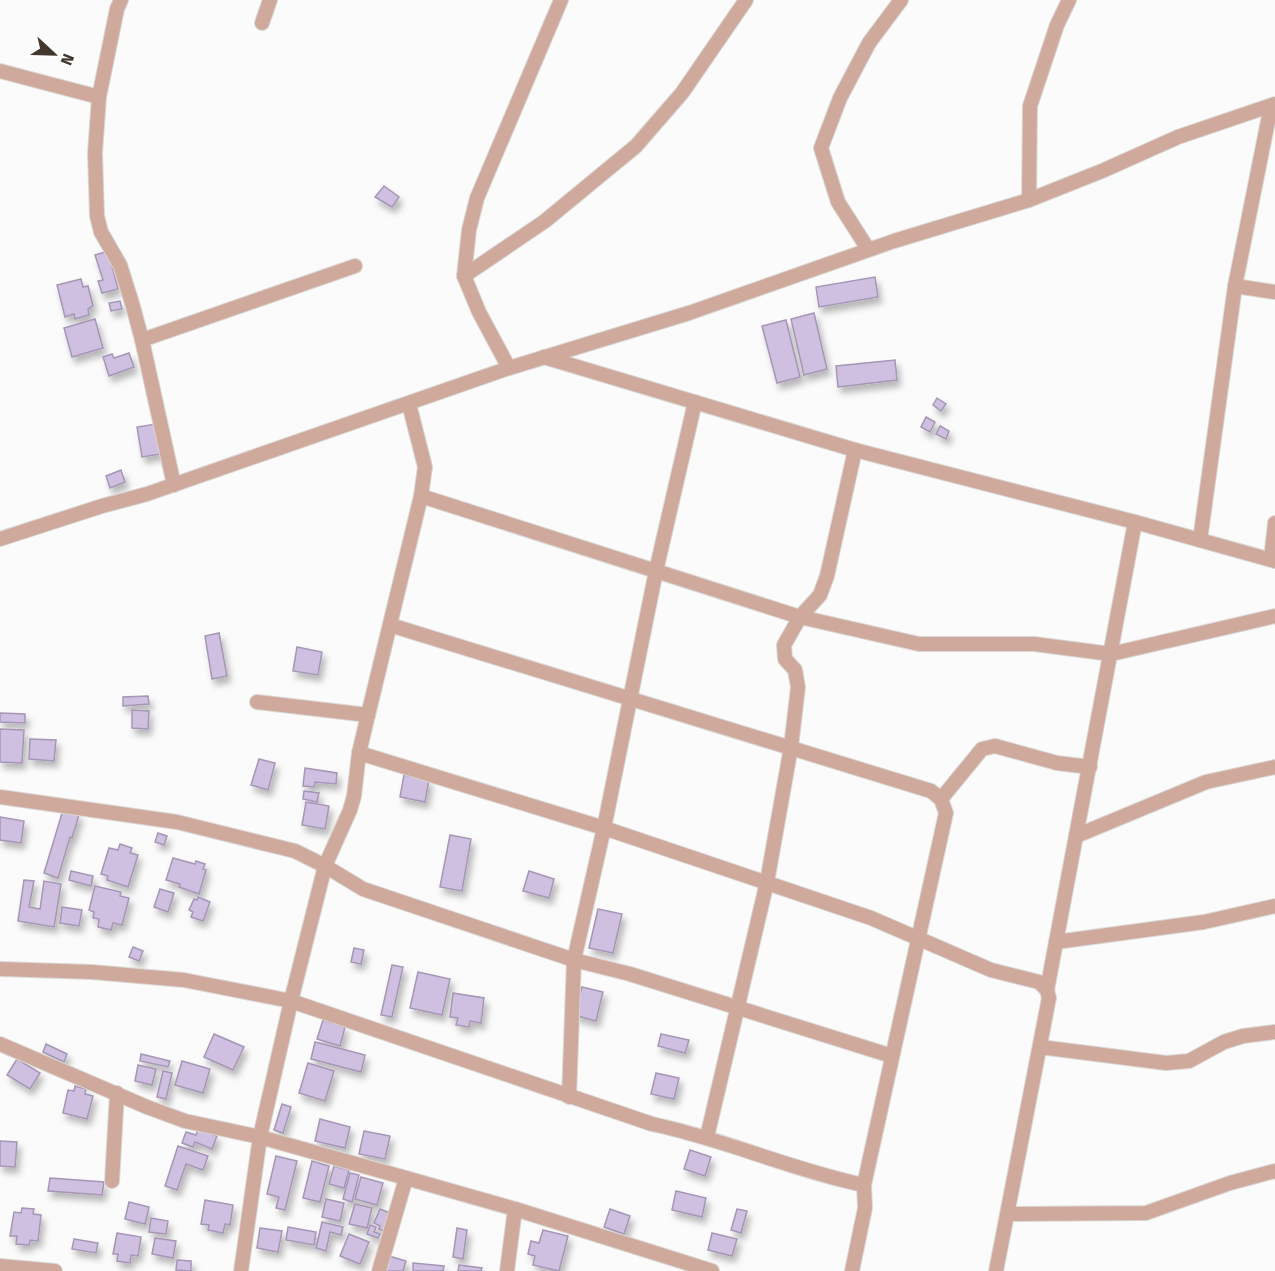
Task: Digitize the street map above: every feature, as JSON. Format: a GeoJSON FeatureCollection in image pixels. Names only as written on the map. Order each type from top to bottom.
{"type":"FeatureCollection","features":[{"type":"Feature","properties":{"kind":"street"},"geometry":{"type":"LineString","coordinates":[[121,0],[99,97],[96,153],[97,216],[101,232],[120,265],[142,340],[174,485]]}},
{"type":"Feature","properties":{"kind":"street"},"geometry":{"type":"LineString","coordinates":[[262,23],[270,0]]}},
{"type":"Feature","properties":{"kind":"street"},"geometry":{"type":"LineString","coordinates":[[509,368],[479,312],[464,276],[469,230],[477,198],[561,0]]}},
{"type":"Feature","properties":{"kind":"street"},"geometry":{"type":"LineString","coordinates":[[464,276],[545,221],[636,146],[682,93],[746,0]]}},
{"type":"Feature","properties":{"kind":"street"},"geometry":{"type":"LineString","coordinates":[[868,249],[838,202],[821,148],[840,98],[869,43],[901,0]]}},
{"type":"Feature","properties":{"kind":"street"},"geometry":{"type":"LineString","coordinates":[[1029,200],[1030,106],[1057,25],[1070,0]]}},
{"type":"Feature","properties":{"kind":"street"},"geometry":{"type":"LineString","coordinates":[[0,71],[99,97]]}},
{"type":"Feature","properties":{"kind":"street"},"geometry":{"type":"LineString","coordinates":[[0,539],[174,485],[509,368],[689,313],[868,249],[1029,200],[1178,137],[1273,105],[1272,122],[1235,286],[1200,540]]}},
{"type":"Feature","properties":{"kind":"street"},"geometry":{"type":"LineString","coordinates":[[142,340],[355,266]]}},
{"type":"Feature","properties":{"kind":"street"},"geometry":{"type":"LineString","coordinates":[[1235,286],[1275,292]]}},
{"type":"Feature","properties":{"kind":"street"},"geometry":{"type":"LineString","coordinates":[[544,357],[855,450],[1273,560],[1275,523]]}},
{"type":"Feature","properties":{"kind":"street"},"geometry":{"type":"LineString","coordinates":[[569,1097],[574,960],[604,828],[656,571],[695,402]]}},
{"type":"Feature","properties":{"kind":"street"},"geometry":{"type":"LineString","coordinates":[[242,1271],[260,1137],[291,1001],[325,866],[354,796],[359,753],[421,496],[425,467],[409,404]]}},
{"type":"Feature","properties":{"kind":"street"},"geometry":{"type":"LineString","coordinates":[[707,1137],[767,882],[791,747],[798,687],[795,670],[786,659],[784,645],[800,617],[820,595],[827,576],[855,450]]}},
{"type":"Feature","properties":{"kind":"street"},"geometry":{"type":"LineString","coordinates":[[421,496],[800,617],[919,644],[1034,644],[1111,654],[1275,616]]}},
{"type":"Feature","properties":{"kind":"street"},"geometry":{"type":"LineString","coordinates":[[1047,990],[1135,522]]}},
{"type":"Feature","properties":{"kind":"street"},"geometry":{"type":"LineString","coordinates":[[390,625],[931,791],[941,799],[946,813],[864,1185],[865,1208],[852,1271]]}},
{"type":"Feature","properties":{"kind":"street"},"geometry":{"type":"LineString","coordinates":[[258,702],[368,715]]}},
{"type":"Feature","properties":{"kind":"street"},"geometry":{"type":"LineString","coordinates":[[941,799],[982,749],[995,746],[1057,763],[1090,767]]}},
{"type":"Feature","properties":{"kind":"street"},"geometry":{"type":"LineString","coordinates":[[359,753],[604,828],[767,882],[871,918],[991,970],[1039,982],[1047,990],[1050,998],[996,1271]]}},
{"type":"Feature","properties":{"kind":"street"},"geometry":{"type":"LineString","coordinates":[[1076,836],[1206,782],[1275,767]]}},
{"type":"Feature","properties":{"kind":"street"},"geometry":{"type":"LineString","coordinates":[[0,797],[177,822],[294,851],[325,866],[363,889],[574,960],[630,974],[892,1056]]}},
{"type":"Feature","properties":{"kind":"street"},"geometry":{"type":"LineString","coordinates":[[1056,942],[1204,922],[1275,906]]}},
{"type":"Feature","properties":{"kind":"street"},"geometry":{"type":"LineString","coordinates":[[0,969],[92,972],[184,980],[291,1001],[652,1124],[707,1137],[828,1178],[864,1185]]}},
{"type":"Feature","properties":{"kind":"street"},"geometry":{"type":"LineString","coordinates":[[1040,1047],[1166,1063],[1189,1061],[1224,1042],[1243,1036],[1275,1032]]}},
{"type":"Feature","properties":{"kind":"street"},"geometry":{"type":"LineString","coordinates":[[0,1044],[185,1121],[260,1137],[515,1209],[711,1271]]}},
{"type":"Feature","properties":{"kind":"street"},"geometry":{"type":"LineString","coordinates":[[112,1181],[117,1094]]}},
{"type":"Feature","properties":{"kind":"street"},"geometry":{"type":"LineString","coordinates":[[1008,1214],[1146,1213],[1230,1183],[1275,1171]]}},
{"type":"Feature","properties":{"kind":"street"},"geometry":{"type":"LineString","coordinates":[[380,1271],[406,1178]]}},
{"type":"Feature","properties":{"kind":"street"},"geometry":{"type":"LineString","coordinates":[[507,1271],[515,1209]]}},
{"type":"Feature","properties":{"kind":"street"},"geometry":{"type":"LineString","coordinates":[[0,1266],[55,1271]]}},
{"type":"Feature","properties":{"kind":"building"},"geometry":{"type":"Polygon","coordinates":[[[384,186],[399,197],[392,207],[375,197],[384,186]]]}},
{"type":"Feature","properties":{"kind":"building"},"geometry":{"type":"Polygon","coordinates":[[[108,251],[118,289],[102,293],[98,281],[103,280],[95,255],[108,251]]]}},
{"type":"Feature","properties":{"kind":"building"},"geometry":{"type":"Polygon","coordinates":[[[875,277],[878,297],[819,307],[816,287],[875,277]]]}},
{"type":"Feature","properties":{"kind":"building"},"geometry":{"type":"Polygon","coordinates":[[[81,279],[83,287],[88,286],[93,306],[88,309],[89,315],[75,319],[74,314],[65,317],[57,285],[81,279]]]}},
{"type":"Feature","properties":{"kind":"building"},"geometry":{"type":"Polygon","coordinates":[[[120,301],[122,309],[111,311],[109,303],[120,301]]]}},
{"type":"Feature","properties":{"kind":"building"},"geometry":{"type":"Polygon","coordinates":[[[814,313],[827,369],[804,375],[791,319],[814,313]]]}},
{"type":"Feature","properties":{"kind":"building"},"geometry":{"type":"Polygon","coordinates":[[[95,319],[103,348],[72,357],[64,328],[95,319]]]}},
{"type":"Feature","properties":{"kind":"building"},"geometry":{"type":"Polygon","coordinates":[[[786,320],[800,377],[777,383],[762,326],[786,320]]]}},
{"type":"Feature","properties":{"kind":"building"},"geometry":{"type":"Polygon","coordinates":[[[129,353],[134,367],[109,376],[103,357],[112,354],[114,358],[129,353]]]}},
{"type":"Feature","properties":{"kind":"building"},"geometry":{"type":"Polygon","coordinates":[[[895,360],[897,380],[838,387],[836,366],[895,360]]]}},
{"type":"Feature","properties":{"kind":"building"},"geometry":{"type":"Polygon","coordinates":[[[937,398],[946,404],[941,411],[933,405],[937,398]]]}},
{"type":"Feature","properties":{"kind":"building"},"geometry":{"type":"Polygon","coordinates":[[[926,417],[935,422],[930,432],[921,427],[926,417]]]}},
{"type":"Feature","properties":{"kind":"building"},"geometry":{"type":"Polygon","coordinates":[[[156,424],[161,454],[142,457],[137,427],[156,424]]]}},
{"type":"Feature","properties":{"kind":"building"},"geometry":{"type":"Polygon","coordinates":[[[940,426],[949,431],[946,439],[936,434],[940,426]]]}},
{"type":"Feature","properties":{"kind":"building"},"geometry":{"type":"Polygon","coordinates":[[[121,470],[125,482],[110,488],[106,476],[121,470]]]}},
{"type":"Feature","properties":{"kind":"building"},"geometry":{"type":"Polygon","coordinates":[[[219,633],[227,676],[212,679],[205,636],[219,633]]]}},
{"type":"Feature","properties":{"kind":"building"},"geometry":{"type":"Polygon","coordinates":[[[297,647],[322,652],[318,675],[293,671],[297,647]]]}},
{"type":"Feature","properties":{"kind":"building"},"geometry":{"type":"Polygon","coordinates":[[[148,696],[149,704],[123,706],[123,697],[148,696]]]}},
{"type":"Feature","properties":{"kind":"building"},"geometry":{"type":"Polygon","coordinates":[[[132,710],[149,711],[148,729],[132,728],[132,710]]]}},
{"type":"Feature","properties":{"kind":"building"},"geometry":{"type":"Polygon","coordinates":[[[0,713],[25,714],[25,723],[0,722],[0,713]]]}},
{"type":"Feature","properties":{"kind":"building"},"geometry":{"type":"Polygon","coordinates":[[[0,729],[24,730],[22,763],[0,762],[0,729]]]}},
{"type":"Feature","properties":{"kind":"building"},"geometry":{"type":"Polygon","coordinates":[[[30,739],[56,740],[54,761],[29,759],[30,739]]]}},
{"type":"Feature","properties":{"kind":"building"},"geometry":{"type":"Polygon","coordinates":[[[259,759],[275,763],[268,790],[251,785],[259,759]]]}},
{"type":"Feature","properties":{"kind":"building"},"geometry":{"type":"Polygon","coordinates":[[[305,768],[337,773],[336,784],[315,782],[314,787],[303,786],[305,768]]]}},
{"type":"Feature","properties":{"kind":"building"},"geometry":{"type":"Polygon","coordinates":[[[404,775],[429,780],[425,802],[400,797],[404,775]]]}},
{"type":"Feature","properties":{"kind":"building"},"geometry":{"type":"Polygon","coordinates":[[[304,791],[319,793],[317,802],[303,799],[304,791]]]}},
{"type":"Feature","properties":{"kind":"building"},"geometry":{"type":"Polygon","coordinates":[[[306,802],[329,806],[325,829],[302,825],[306,802]]]}},
{"type":"Feature","properties":{"kind":"building"},"geometry":{"type":"Polygon","coordinates":[[[63,810],[79,815],[58,878],[44,873],[63,810]]]}},
{"type":"Feature","properties":{"kind":"building"},"geometry":{"type":"Polygon","coordinates":[[[0,817],[24,821],[21,843],[0,840],[0,817]]]}},
{"type":"Feature","properties":{"kind":"building"},"geometry":{"type":"Polygon","coordinates":[[[158,833],[167,836],[164,845],[155,842],[158,833]]]}},
{"type":"Feature","properties":{"kind":"building"},"geometry":{"type":"Polygon","coordinates":[[[450,835],[471,839],[462,891],[440,887],[450,835]]]}},
{"type":"Feature","properties":{"kind":"building"},"geometry":{"type":"Polygon","coordinates":[[[120,844],[132,848],[130,853],[138,855],[128,887],[107,880],[108,876],[101,874],[109,848],[118,850],[120,844]]]}},
{"type":"Feature","properties":{"kind":"building"},"geometry":{"type":"Polygon","coordinates":[[[173,858],[195,864],[196,861],[205,864],[203,869],[206,870],[199,894],[166,880],[173,858]]]}},
{"type":"Feature","properties":{"kind":"building"},"geometry":{"type":"Polygon","coordinates":[[[71,871],[93,876],[91,886],[69,880],[71,871]]]}},
{"type":"Feature","properties":{"kind":"building"},"geometry":{"type":"Polygon","coordinates":[[[529,871],[554,879],[549,898],[523,891],[529,871]]]}},
{"type":"Feature","properties":{"kind":"building"},"geometry":{"type":"Polygon","coordinates":[[[24,880],[34,881],[29,907],[40,909],[44,881],[61,884],[54,927],[18,921],[24,880]]]}},
{"type":"Feature","properties":{"kind":"building"},"geometry":{"type":"Polygon","coordinates":[[[95,886],[121,892],[120,896],[129,898],[122,925],[113,923],[111,930],[98,927],[99,919],[93,918],[94,912],[89,910],[95,886]]]}},
{"type":"Feature","properties":{"kind":"building"},"geometry":{"type":"Polygon","coordinates":[[[160,889],[174,893],[168,912],[154,907],[160,889]]]}},
{"type":"Feature","properties":{"kind":"building"},"geometry":{"type":"Polygon","coordinates":[[[198,897],[210,902],[203,921],[191,917],[193,912],[189,910],[194,899],[197,900],[198,897]]]}},
{"type":"Feature","properties":{"kind":"building"},"geometry":{"type":"Polygon","coordinates":[[[62,907],[82,910],[79,926],[60,923],[62,907]]]}},
{"type":"Feature","properties":{"kind":"building"},"geometry":{"type":"Polygon","coordinates":[[[598,909],[622,914],[613,953],[589,948],[598,909]]]}},
{"type":"Feature","properties":{"kind":"building"},"geometry":{"type":"Polygon","coordinates":[[[133,947],[143,951],[139,961],[129,957],[133,947]]]}},
{"type":"Feature","properties":{"kind":"building"},"geometry":{"type":"Polygon","coordinates":[[[354,948],[364,950],[361,964],[351,962],[354,948]]]}},
{"type":"Feature","properties":{"kind":"building"},"geometry":{"type":"Polygon","coordinates":[[[392,965],[403,967],[392,1017],[381,1015],[392,965]]]}},
{"type":"Feature","properties":{"kind":"building"},"geometry":{"type":"Polygon","coordinates":[[[418,972],[450,979],[442,1015],[410,1008],[418,972]]]}},
{"type":"Feature","properties":{"kind":"building"},"geometry":{"type":"Polygon","coordinates":[[[582,987],[603,992],[596,1021],[574,1015],[582,987]]]}},
{"type":"Feature","properties":{"kind":"building"},"geometry":{"type":"Polygon","coordinates":[[[453,993],[484,998],[481,1023],[470,1021],[469,1027],[456,1025],[458,1018],[450,1017],[453,993]]]}},
{"type":"Feature","properties":{"kind":"building"},"geometry":{"type":"Polygon","coordinates":[[[323,1020],[345,1027],[340,1046],[317,1039],[323,1020]]]}},
{"type":"Feature","properties":{"kind":"building"},"geometry":{"type":"Polygon","coordinates":[[[214,1034],[244,1047],[233,1070],[204,1057],[214,1034]]]}},
{"type":"Feature","properties":{"kind":"building"},"geometry":{"type":"Polygon","coordinates":[[[661,1034],[689,1040],[685,1053],[658,1046],[661,1034]]]}},
{"type":"Feature","properties":{"kind":"building"},"geometry":{"type":"Polygon","coordinates":[[[315,1042],[365,1055],[361,1072],[311,1059],[315,1042]]]}},
{"type":"Feature","properties":{"kind":"building"},"geometry":{"type":"Polygon","coordinates":[[[46,1044],[67,1054],[64,1062],[43,1052],[46,1044]]]}},
{"type":"Feature","properties":{"kind":"building"},"geometry":{"type":"Polygon","coordinates":[[[141,1054],[170,1061],[168,1067],[140,1061],[141,1054]]]}},
{"type":"Feature","properties":{"kind":"building"},"geometry":{"type":"Polygon","coordinates":[[[17,1059],[40,1073],[30,1089],[7,1075],[17,1059]]]}},
{"type":"Feature","properties":{"kind":"building"},"geometry":{"type":"Polygon","coordinates":[[[182,1061],[210,1069],[203,1093],[175,1085],[182,1061]]]}},
{"type":"Feature","properties":{"kind":"building"},"geometry":{"type":"Polygon","coordinates":[[[308,1063],[334,1071],[325,1101],[299,1093],[308,1063]]]}},
{"type":"Feature","properties":{"kind":"building"},"geometry":{"type":"Polygon","coordinates":[[[138,1065],[156,1069],[152,1085],[135,1081],[138,1065]]]}},
{"type":"Feature","properties":{"kind":"building"},"geometry":{"type":"Polygon","coordinates":[[[163,1071],[172,1073],[166,1099],[157,1097],[163,1071]]]}},
{"type":"Feature","properties":{"kind":"building"},"geometry":{"type":"Polygon","coordinates":[[[656,1073],[679,1078],[674,1099],[651,1094],[656,1073]]]}},
{"type":"Feature","properties":{"kind":"building"},"geometry":{"type":"Polygon","coordinates":[[[75,1086],[86,1089],[85,1094],[93,1096],[87,1119],[63,1113],[68,1090],[74,1091],[75,1086]]]}},
{"type":"Feature","properties":{"kind":"building"},"geometry":{"type":"Polygon","coordinates":[[[282,1104],[291,1107],[283,1133],[274,1130],[282,1104]]]}},
{"type":"Feature","properties":{"kind":"building"},"geometry":{"type":"Polygon","coordinates":[[[320,1119],[350,1127],[345,1148],[315,1141],[320,1119]]]}},
{"type":"Feature","properties":{"kind":"building"},"geometry":{"type":"Polygon","coordinates":[[[198,1129],[217,1136],[212,1149],[195,1142],[193,1147],[182,1143],[186,1132],[196,1135],[198,1129]]]}},
{"type":"Feature","properties":{"kind":"building"},"geometry":{"type":"Polygon","coordinates":[[[364,1131],[390,1136],[385,1159],[359,1154],[364,1131]]]}},
{"type":"Feature","properties":{"kind":"building"},"geometry":{"type":"Polygon","coordinates":[[[0,1141],[17,1142],[15,1167],[0,1166],[0,1141]]]}},
{"type":"Feature","properties":{"kind":"building"},"geometry":{"type":"Polygon","coordinates":[[[178,1146],[208,1156],[203,1170],[186,1164],[177,1190],[165,1186],[178,1146]]]}},
{"type":"Feature","properties":{"kind":"building"},"geometry":{"type":"Polygon","coordinates":[[[690,1150],[711,1157],[705,1176],[684,1169],[690,1150]]]}},
{"type":"Feature","properties":{"kind":"building"},"geometry":{"type":"Polygon","coordinates":[[[276,1156],[297,1161],[285,1210],[276,1208],[279,1197],[267,1194],[276,1156]]]}},
{"type":"Feature","properties":{"kind":"building"},"geometry":{"type":"Polygon","coordinates":[[[312,1161],[329,1166],[320,1202],[303,1198],[312,1161]]]}},
{"type":"Feature","properties":{"kind":"building"},"geometry":{"type":"Polygon","coordinates":[[[334,1166],[349,1170],[344,1188],[329,1184],[334,1166]]]}},
{"type":"Feature","properties":{"kind":"building"},"geometry":{"type":"Polygon","coordinates":[[[350,1173],[359,1175],[352,1202],[343,1199],[350,1173]]]}},
{"type":"Feature","properties":{"kind":"building"},"geometry":{"type":"Polygon","coordinates":[[[361,1177],[383,1183],[377,1205],[355,1199],[361,1177]]]}},
{"type":"Feature","properties":{"kind":"building"},"geometry":{"type":"Polygon","coordinates":[[[50,1178],[104,1182],[102,1195],[48,1191],[50,1178]]]}},
{"type":"Feature","properties":{"kind":"building"},"geometry":{"type":"Polygon","coordinates":[[[676,1191],[706,1198],[702,1217],[672,1210],[676,1191]]]}},
{"type":"Feature","properties":{"kind":"building"},"geometry":{"type":"Polygon","coordinates":[[[326,1199],[344,1203],[340,1221],[322,1217],[326,1199]]]}},
{"type":"Feature","properties":{"kind":"building"},"geometry":{"type":"Polygon","coordinates":[[[205,1200],[233,1205],[230,1225],[225,1224],[223,1233],[208,1230],[209,1225],[201,1224],[205,1200]]]}},
{"type":"Feature","properties":{"kind":"building"},"geometry":{"type":"Polygon","coordinates":[[[129,1202],[149,1207],[145,1224],[125,1219],[129,1202]]]}},
{"type":"Feature","properties":{"kind":"building"},"geometry":{"type":"Polygon","coordinates":[[[355,1204],[372,1208],[367,1228],[349,1224],[355,1204]]]}},
{"type":"Feature","properties":{"kind":"building"},"geometry":{"type":"Polygon","coordinates":[[[22,1208],[34,1209],[33,1214],[41,1215],[38,1241],[30,1240],[29,1245],[16,1244],[17,1236],[10,1236],[14,1212],[21,1213],[22,1208]]]}},
{"type":"Feature","properties":{"kind":"building"},"geometry":{"type":"Polygon","coordinates":[[[380,1209],[390,1213],[383,1231],[374,1223],[380,1209]]]}},
{"type":"Feature","properties":{"kind":"building"},"geometry":{"type":"Polygon","coordinates":[[[610,1209],[630,1216],[624,1234],[604,1227],[610,1209]]]}},
{"type":"Feature","properties":{"kind":"building"},"geometry":{"type":"Polygon","coordinates":[[[737,1209],[747,1211],[741,1233],[731,1230],[737,1209]]]}},
{"type":"Feature","properties":{"kind":"building"},"geometry":{"type":"Polygon","coordinates":[[[151,1218],[168,1221],[166,1234],[149,1232],[151,1218]]]}},
{"type":"Feature","properties":{"kind":"building"},"geometry":{"type":"Polygon","coordinates":[[[322,1222],[343,1227],[341,1235],[330,1232],[326,1251],[316,1248],[322,1222]]]}},
{"type":"Feature","properties":{"kind":"building"},"geometry":{"type":"Polygon","coordinates":[[[370,1225],[376,1227],[374,1232],[380,1234],[378,1238],[367,1234],[370,1225]]]}},
{"type":"Feature","properties":{"kind":"building"},"geometry":{"type":"Polygon","coordinates":[[[288,1227],[316,1232],[314,1245],[286,1240],[288,1227]]]}},
{"type":"Feature","properties":{"kind":"building"},"geometry":{"type":"Polygon","coordinates":[[[260,1228],[282,1231],[278,1252],[257,1248],[260,1228]]]}},
{"type":"Feature","properties":{"kind":"building"},"geometry":{"type":"Polygon","coordinates":[[[457,1228],[467,1230],[463,1259],[453,1257],[457,1228]]]}},
{"type":"Feature","properties":{"kind":"building"},"geometry":{"type":"Polygon","coordinates":[[[543,1230],[568,1236],[559,1271],[533,1265],[535,1256],[528,1254],[531,1241],[539,1243],[543,1230]]]}},
{"type":"Feature","properties":{"kind":"building"},"geometry":{"type":"Polygon","coordinates":[[[117,1233],[141,1237],[138,1256],[131,1255],[130,1263],[117,1261],[118,1254],[113,1254],[117,1233]]]}},
{"type":"Feature","properties":{"kind":"building"},"geometry":{"type":"Polygon","coordinates":[[[712,1233],[737,1239],[732,1256],[708,1250],[712,1233]]]}},
{"type":"Feature","properties":{"kind":"building"},"geometry":{"type":"Polygon","coordinates":[[[349,1234],[369,1242],[360,1264],[340,1256],[349,1234]]]}},
{"type":"Feature","properties":{"kind":"building"},"geometry":{"type":"Polygon","coordinates":[[[155,1238],[176,1241],[173,1258],[152,1254],[155,1238]]]}},
{"type":"Feature","properties":{"kind":"building"},"geometry":{"type":"Polygon","coordinates":[[[74,1239],[98,1243],[96,1253],[72,1249],[74,1239]]]}},
{"type":"Feature","properties":{"kind":"building"},"geometry":{"type":"Polygon","coordinates":[[[389,1256],[406,1261],[403,1271],[385,1271],[389,1256]]]}},
{"type":"Feature","properties":{"kind":"building"},"geometry":{"type":"Polygon","coordinates":[[[177,1260],[191,1261],[191,1271],[176,1270],[177,1260]]]}},
{"type":"Feature","properties":{"kind":"building"},"geometry":{"type":"Polygon","coordinates":[[[413,1263],[444,1266],[443,1271],[413,1271],[413,1263]]]}},
{"type":"Feature","properties":{"kind":"building"},"geometry":{"type":"Polygon","coordinates":[[[459,1265],[482,1268],[481,1271],[458,1271],[459,1265]]]}}]}
